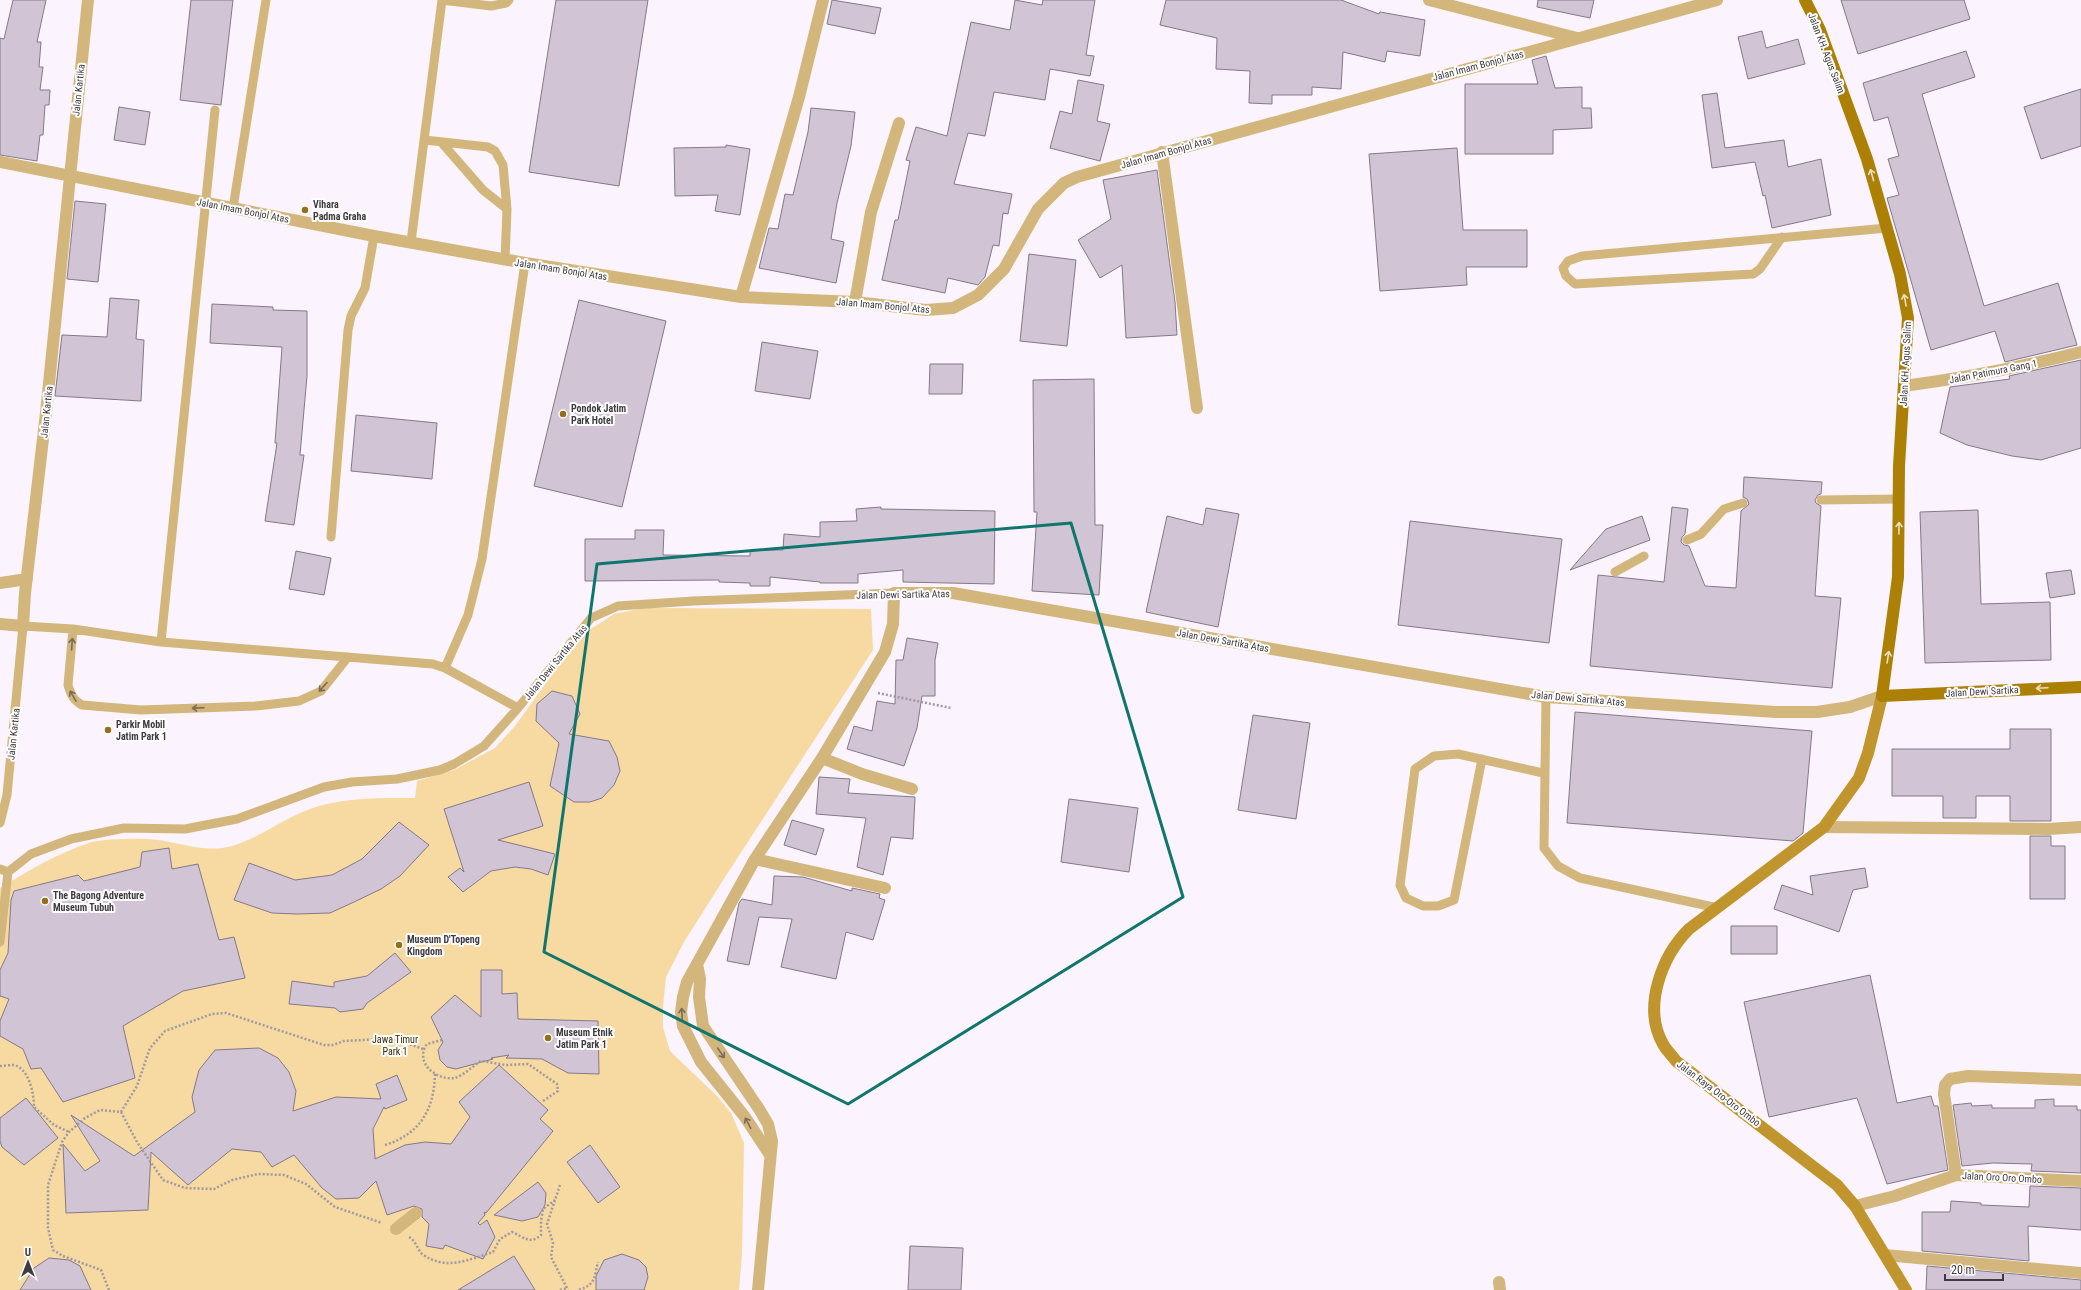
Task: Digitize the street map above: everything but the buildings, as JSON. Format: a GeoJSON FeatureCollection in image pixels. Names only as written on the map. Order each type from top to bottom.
{"type":"FeatureCollection","features":[{"type":"Feature","properties":{"kind":"main road","name":"Jalan KH. Agus Salim"},"geometry":{"type":"LineString","coordinates":[[1805,0],[1820,30],[1867,159],[1900,274],[1908,318],[1899,499],[1898,577],[1882,696]]}},
{"type":"Feature","properties":{"kind":"main road","name":"Jalan Dewi Sartika"},"geometry":{"type":"LineString","coordinates":[[1882,696],[2081,687]]}},
{"type":"Feature","properties":{"kind":"main road","name":"Jalan Raya Oro-Oro Ombo"},"geometry":{"type":"LineString","coordinates":[[1882,696],[1868,753],[1859,778],[1824,827],[1689,929],[1677,942],[1661,972],[1655,992],[1655,1011],[1656,1028],[1663,1044],[1676,1060],[1837,1185],[1855,1206],[1906,1290]]}},
{"type":"Feature","properties":{"kind":"street","name":"Jalan Kartika"},"geometry":{"type":"LineString","coordinates":[[23,626],[88,0]]}},
{"type":"Feature","properties":{"kind":"street"},"geometry":{"type":"LineString","coordinates":[[741,297],[800,97],[823,0]]}},
{"type":"Feature","properties":{"kind":"street"},"geometry":{"type":"LineString","coordinates":[[1429,0],[1579,39]]}},
{"type":"Feature","properties":{"kind":"street","name":"Jalan Imam Bonjol Atas"},"geometry":{"type":"LineString","coordinates":[[0,162],[374,236],[505,260],[741,297],[855,302],[926,310],[953,308],[978,295],[1004,269],[1038,209],[1064,183],[1077,177],[1162,152],[1717,0]]}},
{"type":"Feature","properties":{"kind":"street"},"geometry":{"type":"LineString","coordinates":[[855,302],[871,212],[899,123]]}},
{"type":"Feature","properties":{"kind":"street"},"geometry":{"type":"LineString","coordinates":[[1162,152],[1197,408]]}},
{"type":"Feature","properties":{"kind":"street","name":"Jalan Patimura Gang 1"},"geometry":{"type":"LineString","coordinates":[[1904,386],[1966,378],[2081,352]]}},
{"type":"Feature","properties":{"kind":"street"},"geometry":{"type":"LineString","coordinates":[[0,584],[27,579]]}},
{"type":"Feature","properties":{"kind":"street"},"geometry":{"type":"LineString","coordinates":[[770,1155],[745,1117],[701,1062],[683,1026],[681,1012],[683,996],[687,982],[755,859],[822,758],[861,690],[885,652],[893,624],[894,593]]}},
{"type":"Feature","properties":{"kind":"street","name":"Jalan Dewi Sartika Atas"},"geometry":{"type":"LineString","coordinates":[[894,593],[953,593],[1546,697],[1776,712],[1817,712],[1850,707],[1882,696]]}},
{"type":"Feature","properties":{"kind":"street"},"geometry":{"type":"LineString","coordinates":[[0,624],[23,626]]}},
{"type":"Feature","properties":{"kind":"street"},"geometry":{"type":"LineString","coordinates":[[822,758],[862,774],[912,788]]}},
{"type":"Feature","properties":{"kind":"street"},"geometry":{"type":"LineString","coordinates":[[1824,827],[2040,829],[2081,827]]}},
{"type":"Feature","properties":{"kind":"street"},"geometry":{"type":"LineString","coordinates":[[755,859],[885,888]]}},
{"type":"Feature","properties":{"kind":"street"},"geometry":{"type":"LineString","coordinates":[[697,964],[700,979],[699,996],[703,1026],[768,1124],[772,1141],[758,1290]]}},
{"type":"Feature","properties":{"kind":"street"},"geometry":{"type":"LineString","coordinates":[[1956,1175],[1944,1094],[1945,1086],[1950,1079],[1968,1076],[2081,1080]]}},
{"type":"Feature","properties":{"kind":"street","name":"Jalan Oro Oro Ombo"},"geometry":{"type":"LineString","coordinates":[[1855,1206],[1895,1196],[1956,1175],[2081,1181]]}},
{"type":"Feature","properties":{"kind":"street"},"geometry":{"type":"LineString","coordinates":[[396,1228],[416,1212]]}},
{"type":"Feature","properties":{"kind":"street"},"geometry":{"type":"LineString","coordinates":[[1885,1255],[2081,1273]]}},
{"type":"Feature","properties":{"kind":"lane"},"geometry":{"type":"LineString","coordinates":[[233,208],[266,0]]}},
{"type":"Feature","properties":{"kind":"lane"},"geometry":{"type":"LineString","coordinates":[[411,242],[442,0],[491,6],[506,3],[508,0]]}},
{"type":"Feature","properties":{"kind":"lane"},"geometry":{"type":"LineString","coordinates":[[161,642],[207,202],[215,110]]}},
{"type":"Feature","properties":{"kind":"lane"},"geometry":{"type":"LineString","coordinates":[[425,140],[488,147],[495,151],[503,165],[507,209],[505,260]]}},
{"type":"Feature","properties":{"kind":"lane"},"geometry":{"type":"LineString","coordinates":[[442,143],[483,190],[507,209]]}},
{"type":"Feature","properties":{"kind":"lane"},"geometry":{"type":"LineString","coordinates":[[1782,238],[1760,269],[1753,274],[1575,284],[1566,276],[1563,268],[1568,261],[1582,256],[1887,228]]}},
{"type":"Feature","properties":{"kind":"lane"},"geometry":{"type":"LineString","coordinates":[[331,537],[348,330],[351,316],[365,288],[374,236]]}},
{"type":"Feature","properties":{"kind":"lane"},"geometry":{"type":"LineString","coordinates":[[445,668],[468,615],[482,559],[525,263]]}},
{"type":"Feature","properties":{"kind":"lane"},"geometry":{"type":"LineString","coordinates":[[1821,500],[1899,499]]}},
{"type":"Feature","properties":{"kind":"lane"},"geometry":{"type":"LineString","coordinates":[[1687,540],[1701,534],[1724,510],[1743,503]]}},
{"type":"Feature","properties":{"kind":"lane"},"geometry":{"type":"LineString","coordinates":[[1615,572],[1644,556]]}},
{"type":"Feature","properties":{"kind":"lane","name":"Jalan Dewi Sartika Atas"},"geometry":{"type":"LineString","coordinates":[[4,870],[31,854],[71,839],[124,828],[185,830],[237,819],[324,787],[352,782],[397,779],[440,770],[484,746],[518,708],[591,618],[618,606],[693,601],[894,593]]}},
{"type":"Feature","properties":{"kind":"lane"},"geometry":{"type":"LineString","coordinates":[[23,626],[73,629],[161,642],[433,664],[466,678],[518,708]]}},
{"type":"Feature","properties":{"kind":"lane","name":"Jalan Kartika"},"geometry":{"type":"LineString","coordinates":[[0,823],[7,795],[23,626]]}},
{"type":"Feature","properties":{"kind":"lane"},"geometry":{"type":"LineString","coordinates":[[73,629],[68,685],[73,698],[82,705],[141,710],[256,706],[298,701],[321,691],[348,657]]}},
{"type":"Feature","properties":{"kind":"lane"},"geometry":{"type":"LineString","coordinates":[[1546,697],[1543,773],[1544,848],[1558,866],[1580,878],[1718,908]]}},
{"type":"Feature","properties":{"kind":"lane"},"geometry":{"type":"LineString","coordinates":[[1482,759],[1454,900],[1438,906],[1423,906],[1406,898],[1400,885],[1415,769],[1434,756],[1458,754],[1482,759],[1543,773]]}},
{"type":"Feature","properties":{"kind":"lane"},"geometry":{"type":"LineString","coordinates":[[0,942],[4,870]]}},
{"type":"Feature","properties":{"kind":"path"},"geometry":{"type":"LineString","coordinates":[[861,690],[951,708]]}},
{"type":"Feature","properties":{"kind":"path"},"geometry":{"type":"LineString","coordinates":[[121,1112],[137,1086],[150,1048],[165,1031],[219,1012],[226,1012],[333,1046],[344,1041],[384,1039],[398,1040],[423,1049]]}},
{"type":"Feature","properties":{"kind":"path"},"geometry":{"type":"LineString","coordinates":[[442,1040],[427,1044],[423,1049],[428,1070],[444,1078],[456,1078],[481,1061],[506,1065],[528,1064],[557,1084],[558,1091],[543,1101]]}},
{"type":"Feature","properties":{"kind":"path"},"geometry":{"type":"LineString","coordinates":[[0,1066],[14,1065],[19,1068],[32,1083],[34,1107],[54,1125],[69,1132]]}},
{"type":"Feature","properties":{"kind":"path"},"geometry":{"type":"LineString","coordinates":[[385,1145],[399,1140],[409,1134],[425,1118],[435,1091],[435,1074]]}},
{"type":"Feature","properties":{"kind":"path"},"geometry":{"type":"LineString","coordinates":[[109,1290],[101,1270],[63,1256],[52,1250],[49,1237],[48,1185],[62,1142],[69,1132],[85,1118],[100,1110],[121,1112]]}},
{"type":"Feature","properties":{"kind":"path"},"geometry":{"type":"LineString","coordinates":[[121,1112],[137,1142],[163,1180],[185,1188],[214,1188],[232,1180],[258,1174],[284,1175],[306,1184],[335,1207],[364,1215],[396,1228],[414,1240],[421,1252],[434,1260],[446,1264],[464,1262],[493,1252],[500,1239],[512,1232],[528,1241],[535,1240],[541,1235],[543,1209],[555,1200]]}},
{"type":"Feature","properties":{"kind":"path"},"geometry":{"type":"LineString","coordinates":[[560,1185],[547,1224],[553,1243],[551,1257],[568,1289],[560,1290]]}},
{"type":"Feature","properties":{"kind":"path"},"geometry":{"type":"LineString","coordinates":[[579,1290],[590,1286],[593,1281],[598,1262]]}},
{"type":"Feature","properties":{"kind":"highlighted area"},"geometry":{"type":"Polygon","coordinates":[[[1071,523],[1183,897],[848,1104],[544,952],[597,564],[1071,523]]]}},
{"type":"Feature","properties":{"kind":"green space","name":"Jawa Timur Park 1"},"geometry":{"type":"Polygon","coordinates":[[[644,608],[871,609],[873,650],[725,877],[684,942],[666,977],[663,1006],[663,1027],[670,1051],[717,1096],[731,1113],[744,1143],[742,1254],[739,1290],[0,1290],[0,888],[45,862],[92,842],[111,839],[142,839],[193,847],[212,849],[222,848],[245,841],[288,819],[323,805],[362,799],[415,798],[417,781],[454,770],[495,748],[515,726],[580,636],[614,614],[644,608]]]}},
{"type":"Feature","properties":{"kind":"place","name":"Vihara Padma Graha"},"geometry":{"type":"Point","coordinates":[305,210]}},
{"type":"Feature","properties":{"kind":"place","name":"Pondok Jatim Park Hotel"},"geometry":{"type":"Point","coordinates":[563,414]}},
{"type":"Feature","properties":{"kind":"place","name":"Parkir Mobil Jatim Park 1"},"geometry":{"type":"Point","coordinates":[108,730]}},
{"type":"Feature","properties":{"kind":"place","name":"The Bagong Adventure Museum Tubuh"},"geometry":{"type":"Point","coordinates":[45,901]}},
{"type":"Feature","properties":{"kind":"place","name":"Museum D'Topeng Kingdom"},"geometry":{"type":"Point","coordinates":[399,945]}},
{"type":"Feature","properties":{"kind":"place","name":"Museum Etnik Jatim Park 1"},"geometry":{"type":"Point","coordinates":[548,1038]}}]}
